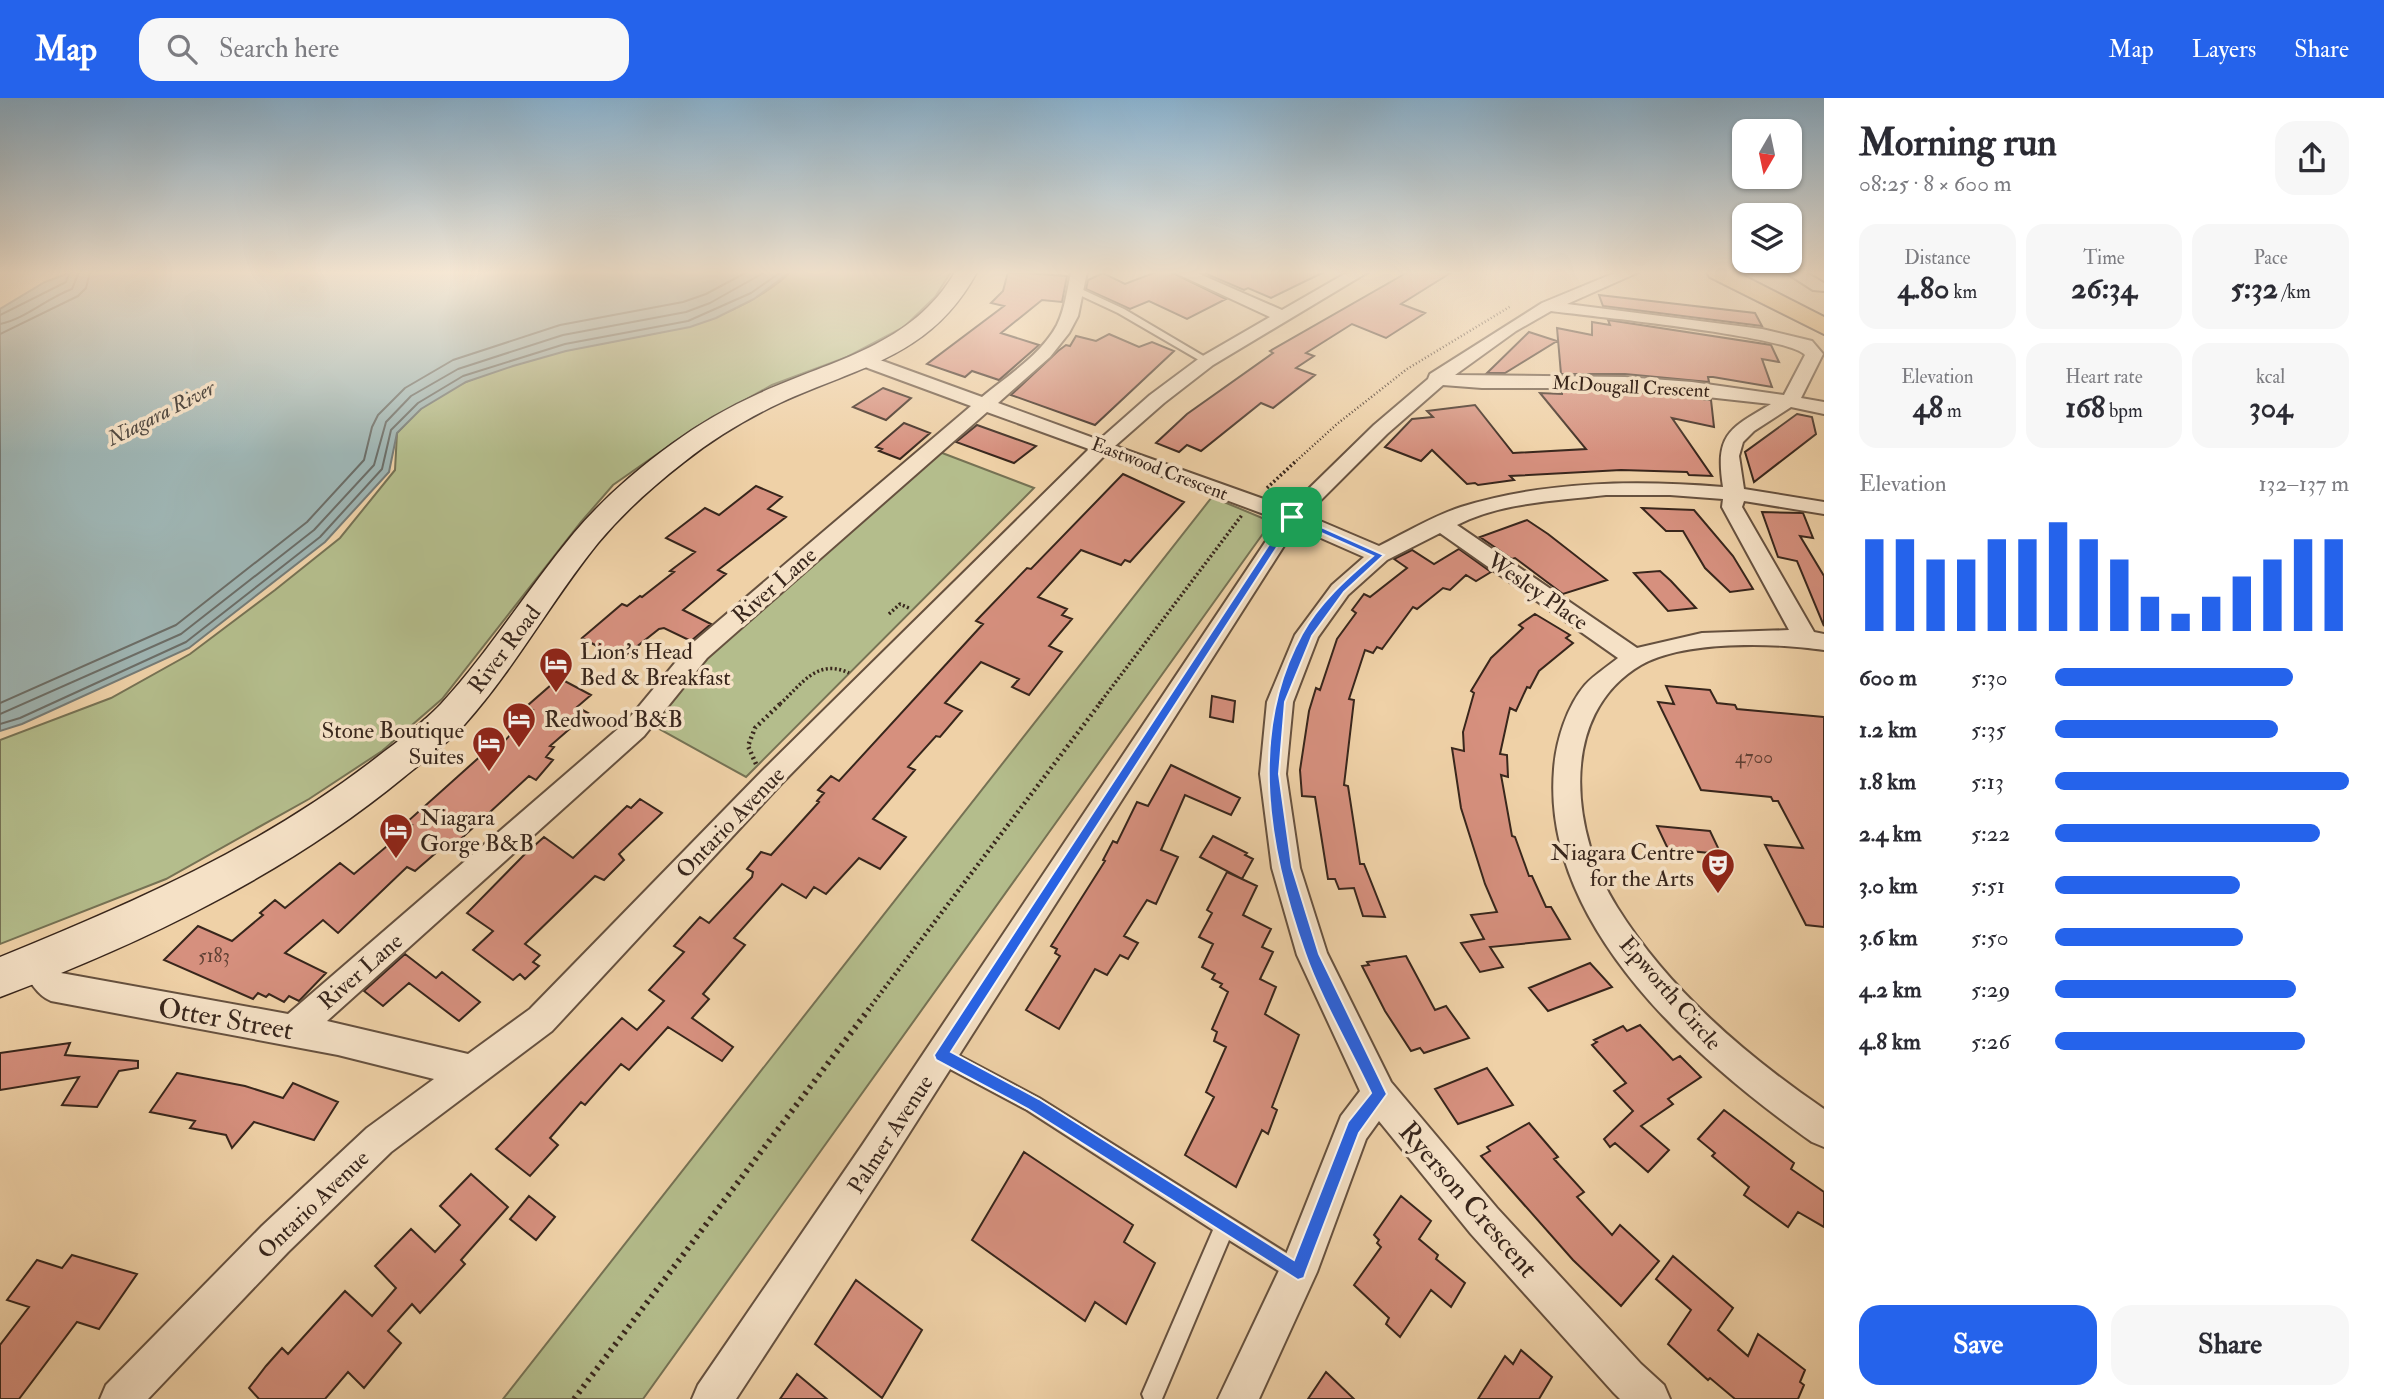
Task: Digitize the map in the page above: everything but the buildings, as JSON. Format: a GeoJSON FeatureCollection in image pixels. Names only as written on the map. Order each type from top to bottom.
{"type":"FeatureCollection","features":[{"type":"Feature","properties":{"kind":"main road","name":"River Road"},"geometry":{"type":"LineString","coordinates":[[18,970],[232,874],[306,831],[380,778],[450,717],[490,671],[586,538],[625,497],[673,457],[768,400],[889,348],[910,333]]}},
{"type":"Feature","properties":{"kind":"street","name":"River Lane"},"geometry":{"type":"LineString","coordinates":[[293,1031],[635,729],[698,652],[985,403],[1061,333]]}},
{"type":"Feature","properties":{"kind":"street","name":"Ontario Avenue"},"geometry":{"type":"LineString","coordinates":[[121,1399],[275,1238],[379,1140],[541,1020],[865,682],[1103,446],[1157,399],[1207,361],[1254,333]]}},
{"type":"Feature","properties":{"kind":"street","name":"Palmer Avenue"},"geometry":{"type":"LineString","coordinates":[[712,1399],[941,1055],[1292,517],[1365,442],[1437,378],[1503,333]]}},
{"type":"Feature","properties":{"kind":"street"},"geometry":{"type":"LineString","coordinates":[[1737,333],[1789,340],[1806,345],[1814,354],[1789,400],[1770,410],[1735,439],[1730,448],[1729,464],[1736,494],[1732,507],[1815,640]]}},
{"type":"Feature","properties":{"kind":"street","name":"Eastwood Crescent"},"geometry":{"type":"LineString","coordinates":[[863,360],[1292,517],[1379,555]]}},
{"type":"Feature","properties":{"kind":"street","name":"McDougall Crescent"},"geometry":{"type":"LineString","coordinates":[[1437,378],[1457,382],[1635,383],[1789,400],[1824,408]]}},
{"type":"Feature","properties":{"kind":"street"},"geometry":{"type":"LineString","coordinates":[[1379,555],[1466,512],[1509,501],[1606,489],[1670,489],[1736,494],[1824,508]]}},
{"type":"Feature","properties":{"kind":"street","name":"Wesley Place"},"geometry":{"type":"LineString","coordinates":[[1441,524],[1635,658]]}},
{"type":"Feature","properties":{"kind":"street","name":"Ryerson Crescent"},"geometry":{"type":"LineString","coordinates":[[1379,555],[1340,590],[1307,635],[1280,702],[1273,774],[1286,867],[1312,955],[1379,1094],[1493,1231],[1626,1378],[1650,1399]]}},
{"type":"Feature","properties":{"kind":"street","name":"Epworth Circle"},"geometry":{"type":"LineString","coordinates":[[1815,640],[1753,637],[1693,642],[1635,658],[1592,693],[1569,744],[1565,808],[1585,877],[1629,952],[1717,1048],[1796,1112],[1824,1130]]}},
{"type":"Feature","properties":{"kind":"street","name":"Otter Street"},"geometry":{"type":"LineString","coordinates":[[18,970],[51,986],[293,1031],[406,1054],[469,1071]]}},
{"type":"Feature","properties":{"kind":"street"},"geometry":{"type":"LineString","coordinates":[[1238,1399],[1298,1272],[1353,1128],[1379,1094]]}},
{"type":"Feature","properties":{"kind":"lane"},"geometry":{"type":"LineString","coordinates":[[1158,333],[1207,361]]}},
{"type":"Feature","properties":{"kind":"lane"},"geometry":{"type":"LineString","coordinates":[[941,1055],[1013,1092],[1298,1272]]}},
{"type":"Feature","properties":{"kind":"lane"},"geometry":{"type":"LineString","coordinates":[[1153,1394],[1225,1226]]}},
{"type":"Feature","properties":{"kind":"path"},"geometry":{"type":"LineString","coordinates":[[575,1399],[1251,503],[1337,424],[1407,369],[1467,333]]}},
{"type":"Feature","properties":{"kind":"path"},"geometry":{"type":"LineString","coordinates":[[774,775],[755,763],[751,756],[748,746],[755,728],[813,673],[823,667],[838,668],[865,682]]}},
{"type":"Feature","properties":{"kind":"green space"},"geometry":{"type":"Polygon","coordinates":[[[655,333],[893,333],[847,357],[772,385],[696,427],[613,485],[442,699],[382,751],[309,799],[166,879],[0,944],[0,740],[111,698],[190,654],[340,538],[395,470],[397,433],[416,413],[451,389],[489,372],[567,350],[655,333]]]}},
{"type":"Feature","properties":{"kind":"green space"},"geometry":{"type":"Polygon","coordinates":[[[937,451],[1034,488],[746,777],[652,725],[698,665],[937,451]]]}},
{"type":"Feature","properties":{"kind":"green space"},"geometry":{"type":"Polygon","coordinates":[[[1212,497],[1267,520],[1267,528],[643,1399],[503,1399],[1212,497]]]}},
{"type":"Feature","properties":{"kind":"water","name":"Niagara River"},"geometry":{"type":"Polygon","coordinates":[[[0,333],[660,333],[566,351],[513,366],[466,382],[421,409],[397,433],[389,472],[325,542],[189,648],[22,724],[0,731],[0,333]]]}},
{"type":"Feature","properties":{"kind":"place","name":"Lion’s Head Bed & Breakfast"},"geometry":{"type":"Point","coordinates":[556,694]}},
{"type":"Feature","properties":{"kind":"place","name":"Redwood B&B"},"geometry":{"type":"Point","coordinates":[519,749]}},
{"type":"Feature","properties":{"kind":"place","name":"Stone Boutique Suites"},"geometry":{"type":"Point","coordinates":[489,773]}},
{"type":"Feature","properties":{"kind":"place","name":"Niagara Gorge B&B"},"geometry":{"type":"Point","coordinates":[396,860]}},
{"type":"Feature","properties":{"kind":"place","name":"Niagara Centre for the Arts"},"geometry":{"type":"Point","coordinates":[1718,895]}},
{"type":"Feature","properties":{"kind":"route"},"geometry":{"type":"LineString","coordinates":[[1292,517],[1379,555],[1340,590],[1307,635],[1280,702],[1273,774],[1286,867],[1312,955],[1379,1094],[1353,1128],[1298,1272],[1033,1104],[941,1055],[1292,517]]}}]}
